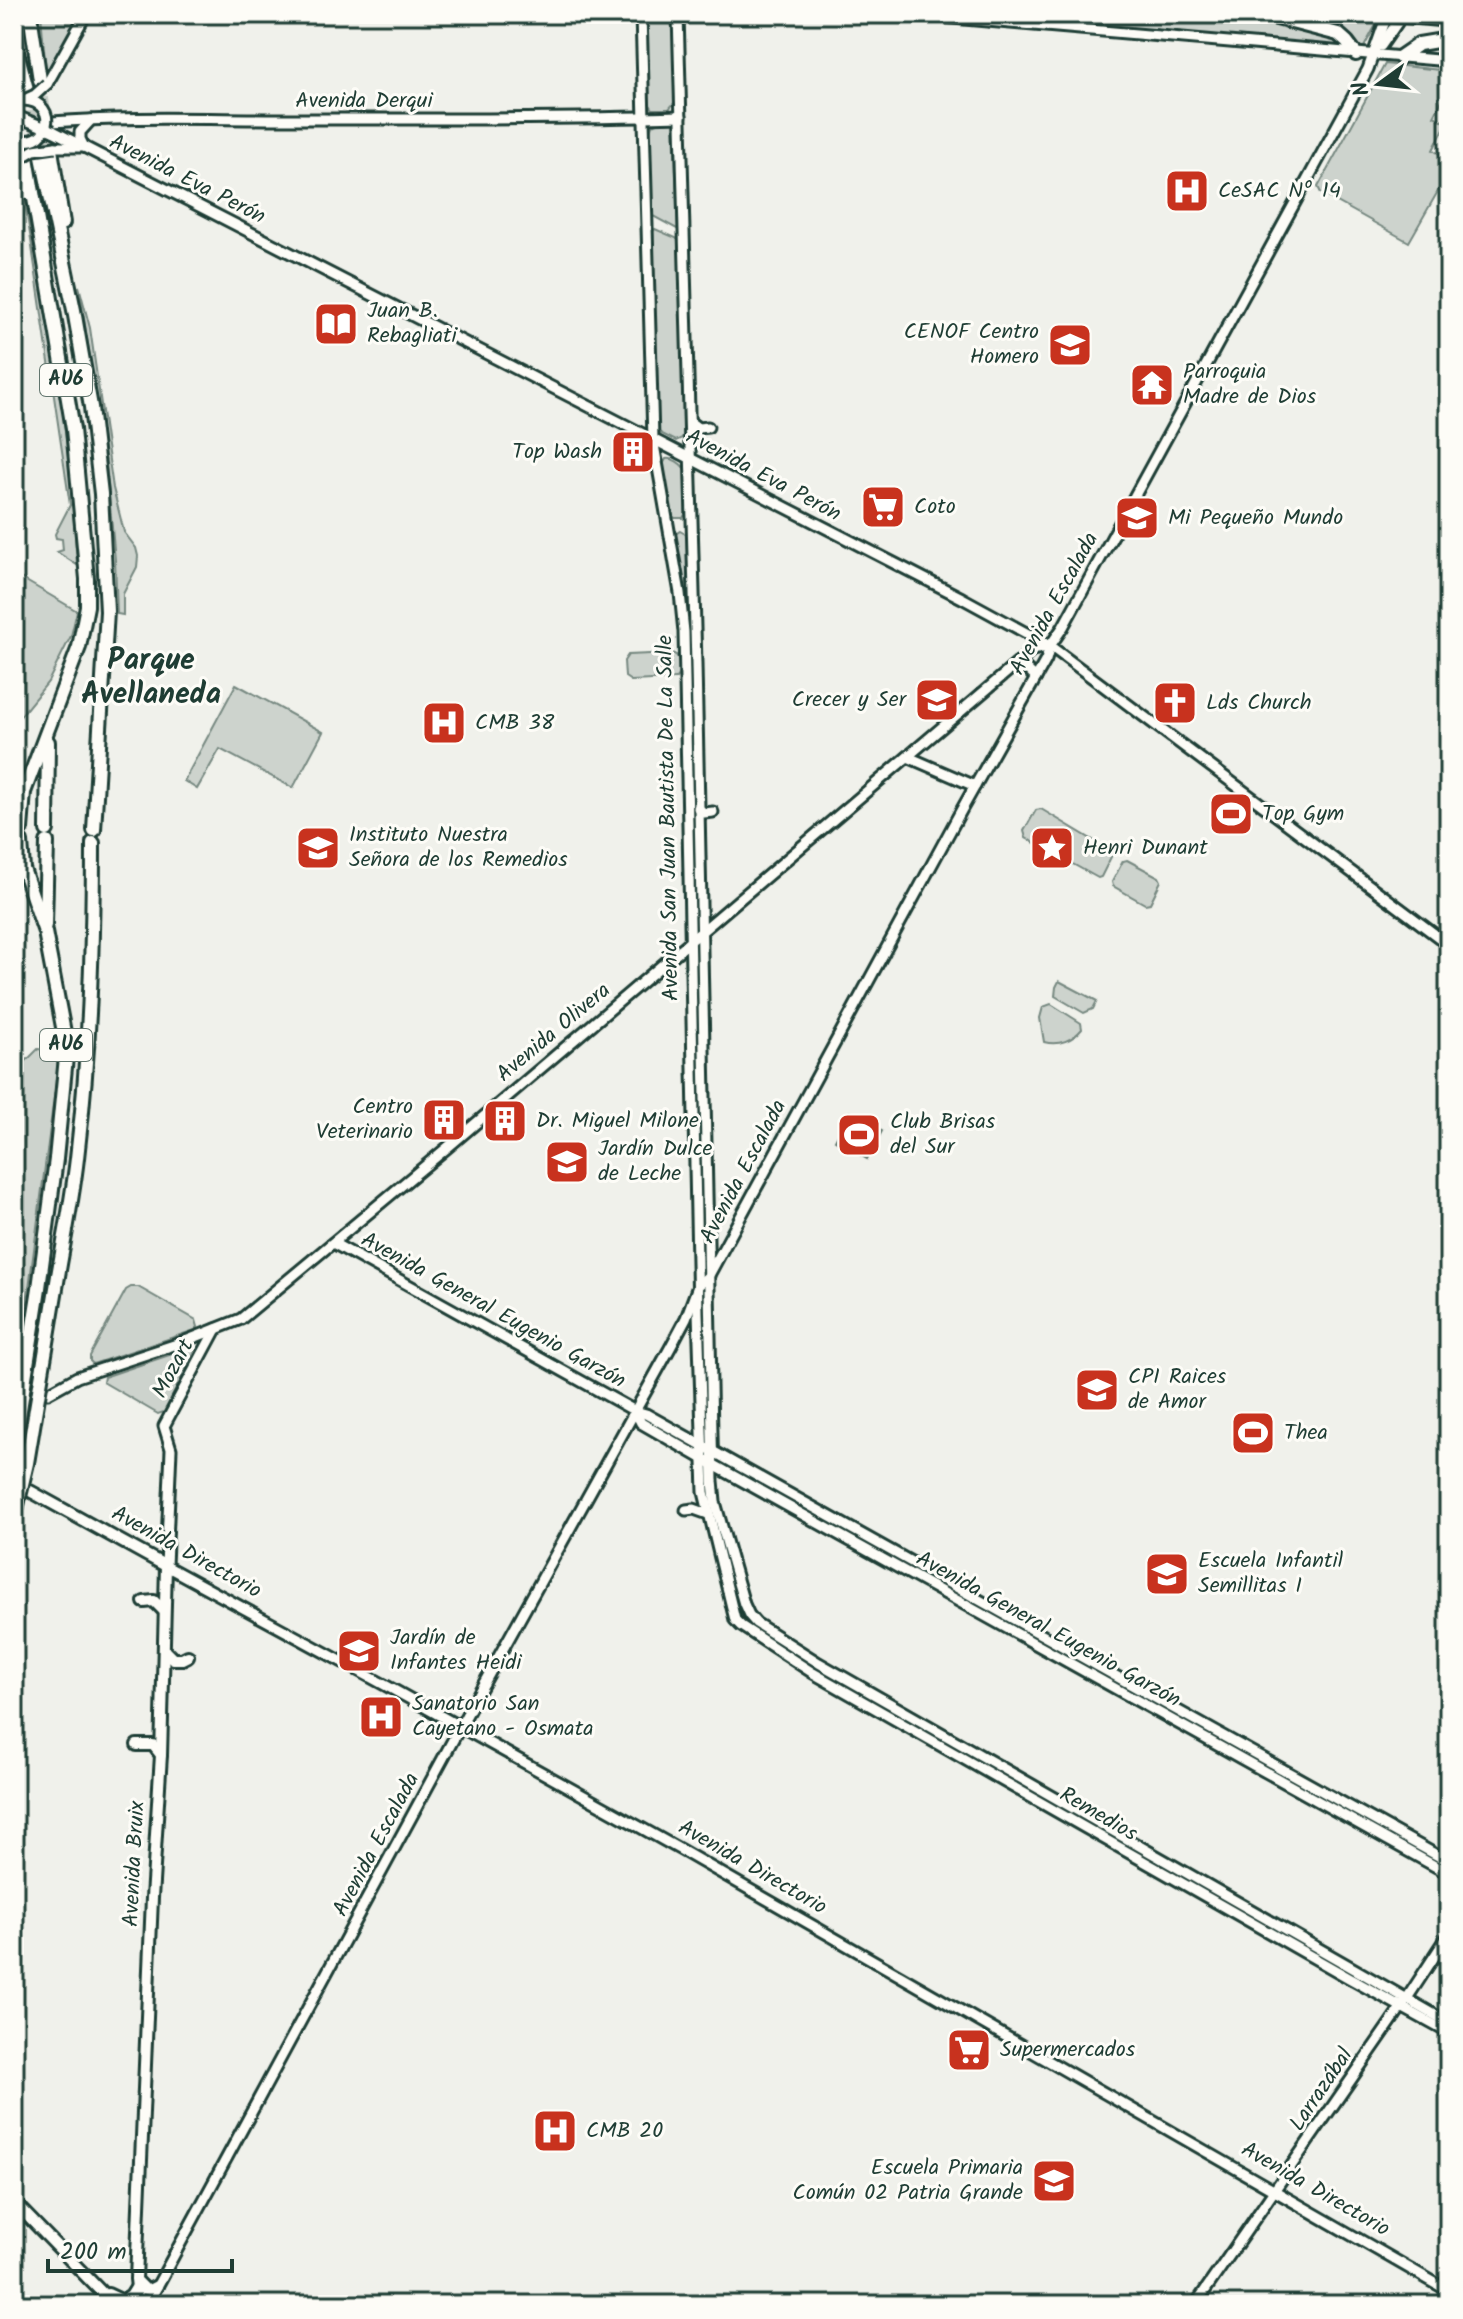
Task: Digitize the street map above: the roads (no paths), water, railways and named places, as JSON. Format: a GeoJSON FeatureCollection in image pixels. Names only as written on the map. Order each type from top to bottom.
{"type":"FeatureCollection","features":[{"type":"Feature","properties":{"kind":"highway"},"geometry":{"type":"LineString","coordinates":[[30,14],[44,82]]}},
{"type":"Feature","properties":{"kind":"highway"},"geometry":{"type":"LineString","coordinates":[[37,14],[38,59]]}},
{"type":"Feature","properties":{"kind":"highway"},"geometry":{"type":"LineString","coordinates":[[1261,14],[1338,34],[1356,54]]}},
{"type":"Feature","properties":{"kind":"highway"},"geometry":{"type":"LineString","coordinates":[[1382,18],[1449,20]]}},
{"type":"Feature","properties":{"kind":"highway"},"geometry":{"type":"LineString","coordinates":[[1400,57],[1419,44],[1449,39]]}},
{"type":"Feature","properties":{"kind":"highway"},"geometry":{"type":"LineString","coordinates":[[14,41],[22,99]]}},
{"type":"Feature","properties":{"kind":"highway","name":"AU6"},"geometry":{"type":"LineString","coordinates":[[14,1518],[37,1406],[78,1151],[91,999],[94,836],[107,611],[101,494],[91,407],[49,149]]}},
{"type":"Feature","properties":{"kind":"highway","name":"AU6"},"geometry":{"type":"LineString","coordinates":[[14,1448],[39,1288],[66,1057],[45,932],[23,869],[21,836],[24,792],[79,647],[87,606],[73,429],[44,253],[19,160]]}},
{"type":"Feature","properties":{"kind":"highway","name":"AU6"},"geometry":{"type":"LineString","coordinates":[[45,932],[48,730]]}},
{"type":"Feature","properties":{"kind":"main road","name":"Avenida Directorio"},"geometry":{"type":"LineString","coordinates":[[30,1491],[166,1566]]}},
{"type":"Feature","properties":{"kind":"main road","name":"Avenida Bruix"},"geometry":{"type":"LineString","coordinates":[[139,2305],[136,2282],[161,1755],[166,1566]]}},
{"type":"Feature","properties":{"kind":"main road"},"geometry":{"type":"LineString","coordinates":[[144,1602],[154,1601],[164,1611]]}},
{"type":"Feature","properties":{"kind":"main road"},"geometry":{"type":"LineString","coordinates":[[164,1645],[167,1655],[173,1659],[188,1656]]}},
{"type":"Feature","properties":{"kind":"main road"},"geometry":{"type":"LineString","coordinates":[[137,1745],[153,1745],[161,1755]]}},
{"type":"Feature","properties":{"kind":"main road"},"geometry":{"type":"LineString","coordinates":[[14,2202],[114,2305]]}},
{"type":"Feature","properties":{"kind":"main road"},"geometry":{"type":"LineString","coordinates":[[101,2290],[123,2301],[131,2296],[136,2282],[149,2290],[157,2286]]}},
{"type":"Feature","properties":{"kind":"street"},"geometry":{"type":"LineString","coordinates":[[22,99],[35,95],[86,14]]}},
{"type":"Feature","properties":{"kind":"street","name":"Avenida San Juan Bautista De La Salle"},"geometry":{"type":"LineString","coordinates":[[641,14],[653,439],[684,632],[704,1492],[735,1620]]}},
{"type":"Feature","properties":{"kind":"street","name":"Avenida San Juan Bautista De La Salle"},"geometry":{"type":"LineString","coordinates":[[678,14],[691,459],[712,1464],[715,1502],[744,1604]]}},
{"type":"Feature","properties":{"kind":"street"},"geometry":{"type":"LineString","coordinates":[[906,14],[1449,61]]}},
{"type":"Feature","properties":{"kind":"street","name":"Avenida Escalada"},"geometry":{"type":"LineString","coordinates":[[1374,56],[1382,18]]}},
{"type":"Feature","properties":{"kind":"street","name":"Avenida Escalada"},"geometry":{"type":"LineString","coordinates":[[147,2305],[686,1318],[698,1286],[709,1275],[1374,56],[1397,23]]}},
{"type":"Feature","properties":{"kind":"street"},"geometry":{"type":"LineString","coordinates":[[14,137],[28,141],[37,138],[49,126],[42,108],[44,82]]}},
{"type":"Feature","properties":{"kind":"street"},"geometry":{"type":"LineString","coordinates":[[22,99],[33,101],[42,108]]}},
{"type":"Feature","properties":{"kind":"street","name":"Avenida Eva Perón"},"geometry":{"type":"LineString","coordinates":[[14,115],[49,126],[84,147],[1003,619],[1050,646],[1449,945]]}},
{"type":"Feature","properties":{"kind":"street","name":"Avenida Derqui"},"geometry":{"type":"LineString","coordinates":[[49,126],[92,120],[681,116]]}},
{"type":"Feature","properties":{"kind":"street"},"geometry":{"type":"LineString","coordinates":[[19,160],[34,150],[84,147],[80,132],[92,120]]}},
{"type":"Feature","properties":{"kind":"street"},"geometry":{"type":"LineString","coordinates":[[19,160],[28,141]]}},
{"type":"Feature","properties":{"kind":"street"},"geometry":{"type":"LineString","coordinates":[[690,422],[698,428],[708,427]]}},
{"type":"Feature","properties":{"kind":"street","name":"Avenida Olivera"},"geometry":{"type":"LineString","coordinates":[[48,1393],[77,1377],[241,1319],[1033,650],[1050,646]]}},
{"type":"Feature","properties":{"kind":"street"},"geometry":{"type":"LineString","coordinates":[[1019,662],[1036,678]]}},
{"type":"Feature","properties":{"kind":"street"},"geometry":{"type":"LineString","coordinates":[[908,757],[975,786]]}},
{"type":"Feature","properties":{"kind":"street"},"geometry":{"type":"LineString","coordinates":[[698,808],[704,813],[713,812]]}},
{"type":"Feature","properties":{"kind":"street"},"geometry":{"type":"LineString","coordinates":[[708,1239],[715,1245],[726,1242]]}},
{"type":"Feature","properties":{"kind":"street","name":"Avenida General Eugenio Garzón"},"geometry":{"type":"LineString","coordinates":[[333,1243],[1449,1862]]}},
{"type":"Feature","properties":{"kind":"street","name":"Mozart"},"geometry":{"type":"LineString","coordinates":[[164,1426],[216,1329]]}},
{"type":"Feature","properties":{"kind":"street","name":"Avenida General Eugenio Garzón"},"geometry":{"type":"LineString","coordinates":[[635,1411],[641,1423],[712,1464],[1449,1874]]}},
{"type":"Feature","properties":{"kind":"street","name":"Avenida Bruix"},"geometry":{"type":"LineString","coordinates":[[164,1426],[171,1449],[166,1566]]}},
{"type":"Feature","properties":{"kind":"street"},"geometry":{"type":"LineString","coordinates":[[686,1510],[694,1509],[708,1514]]}},
{"type":"Feature","properties":{"kind":"street","name":"Avenida Directorio"},"geometry":{"type":"LineString","coordinates":[[166,1566],[681,1850],[1449,2291]]}},
{"type":"Feature","properties":{"kind":"street","name":"Remedios"},"geometry":{"type":"LineString","coordinates":[[744,1604],[756,1623],[819,1663],[1404,2002],[1449,2033]]}},
{"type":"Feature","properties":{"kind":"street","name":"Remedios"},"geometry":{"type":"LineString","coordinates":[[735,1620],[813,1673],[1349,1978],[1449,2023]]}},
{"type":"Feature","properties":{"kind":"street","name":"Larrazábal"},"geometry":{"type":"LineString","coordinates":[[1195,2305],[1449,1934]]}},
{"type":"Feature","properties":{"kind":"tunnel"},"geometry":{"type":"LineString","coordinates":[[40,80],[51,150]]}},
{"type":"Feature","properties":{"kind":"tunnel"},"geometry":{"type":"LineString","coordinates":[[28,93],[41,152]]}},
{"type":"Feature","properties":{"kind":"tunnel"},"geometry":{"type":"LineString","coordinates":[[14,106],[27,157]]}},
{"type":"Feature","properties":{"kind":"tunnel"},"geometry":{"type":"LineString","coordinates":[[14,148],[19,164]]}},
{"type":"Feature","properties":{"kind":"place","name":"CeSAC Nº 14"},"geometry":{"type":"Point","coordinates":[1187,191]}},
{"type":"Feature","properties":{"kind":"place","name":"Juan B. Rebagliati"},"geometry":{"type":"Point","coordinates":[336,324]}},
{"type":"Feature","properties":{"kind":"place","name":"CENOF Centro Homero"},"geometry":{"type":"Point","coordinates":[1070,345]}},
{"type":"Feature","properties":{"kind":"place","name":"Parroquia Madre de Dios"},"geometry":{"type":"Point","coordinates":[1152,385]}},
{"type":"Feature","properties":{"kind":"place","name":"Top Wash"},"geometry":{"type":"Point","coordinates":[633,452]}},
{"type":"Feature","properties":{"kind":"place","name":"Coto"},"geometry":{"type":"Point","coordinates":[883,507]}},
{"type":"Feature","properties":{"kind":"place","name":"Mi Pequeño Mundo"},"geometry":{"type":"Point","coordinates":[1137,518]}},
{"type":"Feature","properties":{"kind":"place","name":"Crecer y Ser"},"geometry":{"type":"Point","coordinates":[937,700]}},
{"type":"Feature","properties":{"kind":"place","name":"Lds Church"},"geometry":{"type":"Point","coordinates":[1175,703]}},
{"type":"Feature","properties":{"kind":"place","name":"CMB 38"},"geometry":{"type":"Point","coordinates":[444,723]}},
{"type":"Feature","properties":{"kind":"place","name":"Top Gym"},"geometry":{"type":"Point","coordinates":[1231,814]}},
{"type":"Feature","properties":{"kind":"place","name":"Instituto Nuestra Señora de los Remedios"},"geometry":{"type":"Point","coordinates":[318,848]}},
{"type":"Feature","properties":{"kind":"place","name":"Henri Dunant"},"geometry":{"type":"Point","coordinates":[1052,848]}},
{"type":"Feature","properties":{"kind":"place","name":"Centro Veterinario"},"geometry":{"type":"Point","coordinates":[444,1120]}},
{"type":"Feature","properties":{"kind":"place","name":"Dr. Miguel Milone"},"geometry":{"type":"Point","coordinates":[505,1121]}},
{"type":"Feature","properties":{"kind":"place","name":"Club Brisas del Sur"},"geometry":{"type":"Point","coordinates":[859,1135]}},
{"type":"Feature","properties":{"kind":"place","name":"Jardín Dulce de Leche"},"geometry":{"type":"Point","coordinates":[567,1162]}},
{"type":"Feature","properties":{"kind":"place","name":"CPI Raices de Amor"},"geometry":{"type":"Point","coordinates":[1097,1390]}},
{"type":"Feature","properties":{"kind":"place","name":"Thea"},"geometry":{"type":"Point","coordinates":[1253,1433]}},
{"type":"Feature","properties":{"kind":"place","name":"Escuela Infantil Semillitas I"},"geometry":{"type":"Point","coordinates":[1167,1574]}},
{"type":"Feature","properties":{"kind":"place","name":"Jardín de Infantes Heidi"},"geometry":{"type":"Point","coordinates":[359,1651]}},
{"type":"Feature","properties":{"kind":"place","name":"Sanatorio San Cayetano - Osmata"},"geometry":{"type":"Point","coordinates":[381,1717]}},
{"type":"Feature","properties":{"kind":"place","name":"Supermercados"},"geometry":{"type":"Point","coordinates":[969,2050]}},
{"type":"Feature","properties":{"kind":"place","name":"CMB 20"},"geometry":{"type":"Point","coordinates":[555,2131]}},
{"type":"Feature","properties":{"kind":"place","name":"Escuela Primaria Común 02 Patria Grande"},"geometry":{"type":"Point","coordinates":[1054,2181]}},
{"type":"Feature","properties":{"kind":"district","name":"Parque Avellaneda"},"geometry":{"type":"Point","coordinates":[151,678]}}]}
